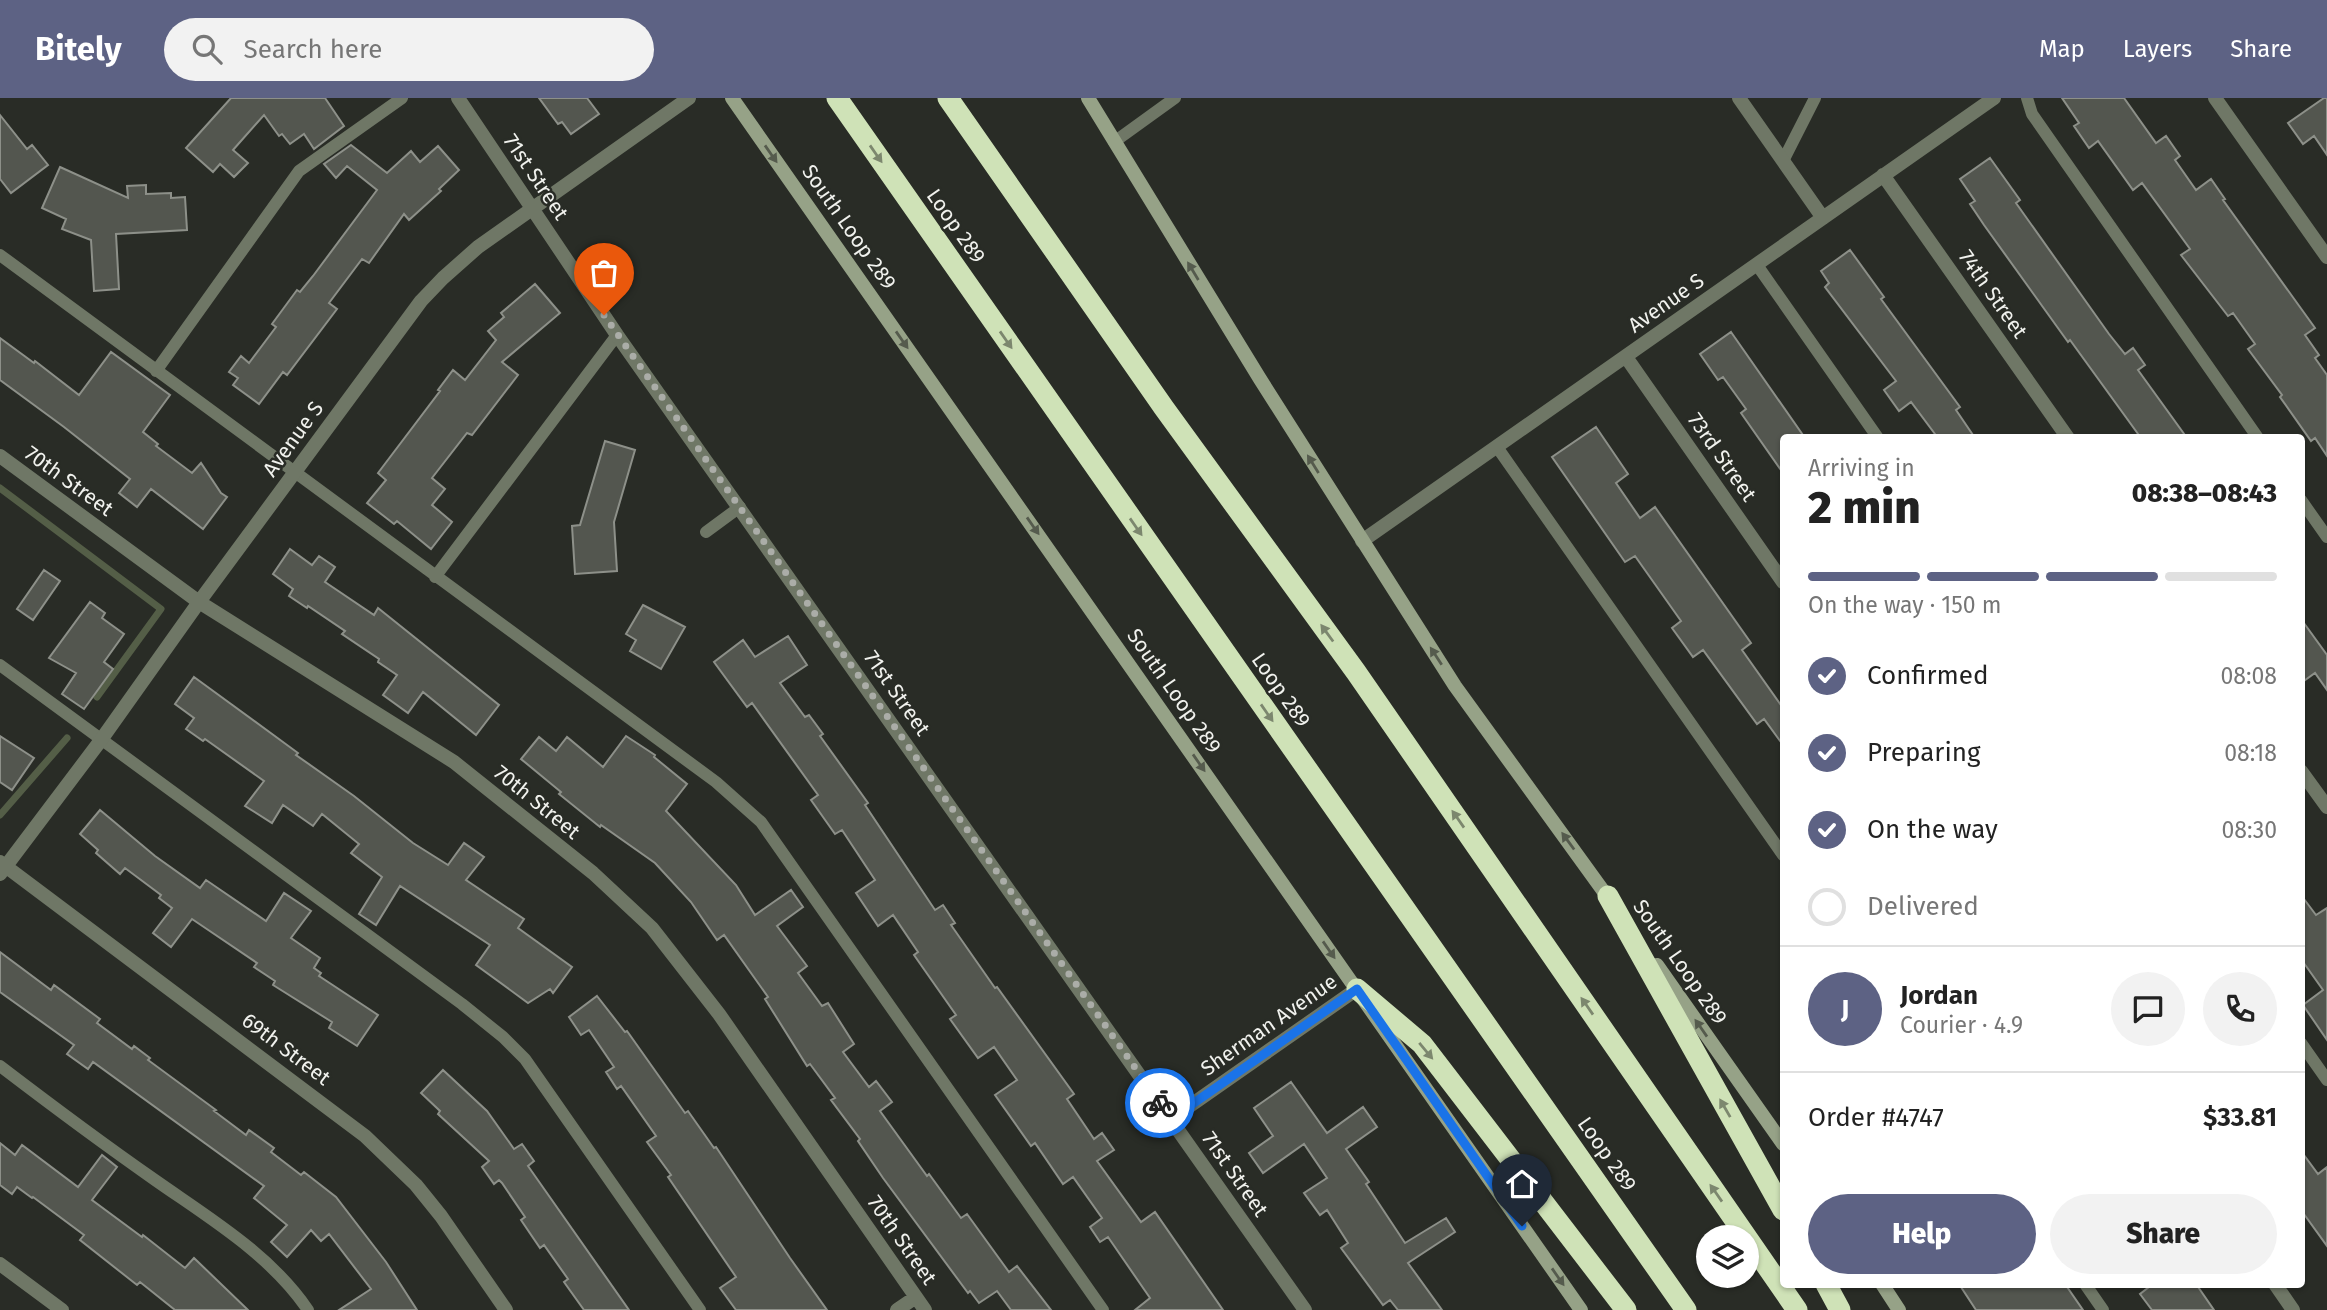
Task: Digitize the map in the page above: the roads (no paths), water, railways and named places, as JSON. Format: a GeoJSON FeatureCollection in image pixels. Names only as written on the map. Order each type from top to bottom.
{"type":"FeatureCollection","features":[{"type":"Feature","properties":{"kind":"highway","name":"Loop 289"},"geometry":{"type":"LineString","coordinates":[[837,98],[1686,1310]]}},
{"type":"Feature","properties":{"kind":"highway"},"geometry":{"type":"LineString","coordinates":[[948,98],[1164,408],[1356,672],[1780,1285]]}},
{"type":"Feature","properties":{"kind":"highway"},"geometry":{"type":"LineString","coordinates":[[1608,896],[1780,1205]]}},
{"type":"Feature","properties":{"kind":"highway"},"geometry":{"type":"LineString","coordinates":[[1357,989],[1422,1044],[1626,1310]]}},
{"type":"Feature","properties":{"kind":"highway"},"geometry":{"type":"LineString","coordinates":[[1782,1288],[1797,1310]]}},
{"type":"Feature","properties":{"kind":"highway"},"geometry":{"type":"LineString","coordinates":[[1828,1288],[1840,1310]]}},
{"type":"Feature","properties":{"kind":"main road","name":"South Loop 289"},"geometry":{"type":"LineString","coordinates":[[732,98],[1581,1310]]}},
{"type":"Feature","properties":{"kind":"main road","name":"South Loop 289"},"geometry":{"type":"LineString","coordinates":[[1088,98],[1260,379],[1455,686],[1608,896],[1780,1140]]}},
{"type":"Feature","properties":{"kind":"main road"},"geometry":{"type":"LineString","coordinates":[[1885,1288],[1899,1310]]}},
{"type":"Feature","properties":{"kind":"street","name":"71st Street"},"geometry":{"type":"LineString","coordinates":[[458,98],[617,335],[1305,1310]]}},
{"type":"Feature","properties":{"kind":"street","name":"Avenue S"},"geometry":{"type":"LineString","coordinates":[[2,868],[102,740],[294,472],[421,301],[478,247],[689,98]]}},
{"type":"Feature","properties":{"kind":"street"},"geometry":{"type":"LineString","coordinates":[[1739,98],[1823,218]]}},
{"type":"Feature","properties":{"kind":"street","name":"Avenue S"},"geometry":{"type":"LineString","coordinates":[[1362,541],[1994,98]]}},
{"type":"Feature","properties":{"kind":"street"},"geometry":{"type":"LineString","coordinates":[[2215,98],[2327,257]]}},
{"type":"Feature","properties":{"kind":"street","name":"74th Street"},"geometry":{"type":"LineString","coordinates":[[1883,175],[2064,434]]}},
{"type":"Feature","properties":{"kind":"street","name":"73rd Street"},"geometry":{"type":"LineString","coordinates":[[1626,357],[1780,578]]}},
{"type":"Feature","properties":{"kind":"street","name":"70th Street"},"geometry":{"type":"LineString","coordinates":[[0,456],[199,603],[454,762],[593,873],[652,928],[719,1014],[925,1310]]}},
{"type":"Feature","properties":{"kind":"street"},"geometry":{"type":"LineString","coordinates":[[2305,777],[2327,807]]}},
{"type":"Feature","properties":{"kind":"street","name":"69th Street"},"geometry":{"type":"LineString","coordinates":[[2,868],[365,1136],[416,1185],[506,1310]]}},
{"type":"Feature","properties":{"kind":"street","name":"Sherman Avenue"},"geometry":{"type":"LineString","coordinates":[[1171,1119],[1357,989]]}},
{"type":"Feature","properties":{"kind":"street"},"geometry":{"type":"LineString","coordinates":[[0,1264],[62,1310]]}},
{"type":"Feature","properties":{"kind":"street"},"geometry":{"type":"LineString","coordinates":[[2278,1288],[2293,1310]]}},
{"type":"Feature","properties":{"kind":"street"},"geometry":{"type":"LineString","coordinates":[[897,1310],[916,1297]]}},
{"type":"Feature","properties":{"kind":"lane"},"geometry":{"type":"LineString","coordinates":[[156,371],[299,171],[402,98]]}},
{"type":"Feature","properties":{"kind":"lane"},"geometry":{"type":"LineString","coordinates":[[1114,142],[1175,98]]}},
{"type":"Feature","properties":{"kind":"lane"},"geometry":{"type":"LineString","coordinates":[[1783,161],[1815,98]]}},
{"type":"Feature","properties":{"kind":"lane"},"geometry":{"type":"LineString","coordinates":[[2026,98],[2032,114],[2255,434]]}},
{"type":"Feature","properties":{"kind":"lane"},"geometry":{"type":"LineString","coordinates":[[0,255],[716,782],[761,821],[1103,1310]]}},
{"type":"Feature","properties":{"kind":"lane"},"geometry":{"type":"LineString","coordinates":[[1757,265],[1875,434]]}},
{"type":"Feature","properties":{"kind":"lane"},"geometry":{"type":"LineString","coordinates":[[435,577],[617,335]]}},
{"type":"Feature","properties":{"kind":"lane"},"geometry":{"type":"LineString","coordinates":[[1497,447],[1780,851]]}},
{"type":"Feature","properties":{"kind":"lane"},"geometry":{"type":"LineString","coordinates":[[2305,506],[2327,537]]}},
{"type":"Feature","properties":{"kind":"lane"},"geometry":{"type":"LineString","coordinates":[[706,532],[740,508]]}},
{"type":"Feature","properties":{"kind":"lane"},"geometry":{"type":"LineString","coordinates":[[0,665],[462,1004],[503,1037],[524,1059],[701,1310]]}},
{"type":"Feature","properties":{"kind":"lane"},"geometry":{"type":"LineString","coordinates":[[2305,1049],[2327,1080]]}},
{"type":"Feature","properties":{"kind":"lane"},"geometry":{"type":"LineString","coordinates":[[0,1066],[238,1239],[263,1259],[298,1295],[308,1310]]}},
{"type":"Feature","properties":{"kind":"lane"},"geometry":{"type":"LineString","coordinates":[[2088,1288],[2103,1310]]}},
{"type":"Feature","properties":{"kind":"waterway"},"geometry":{"type":"LineString","coordinates":[[0,488],[161,609],[97,697]]}},
{"type":"Feature","properties":{"kind":"waterway"},"geometry":{"type":"LineString","coordinates":[[0,815],[67,738]]}}]}
